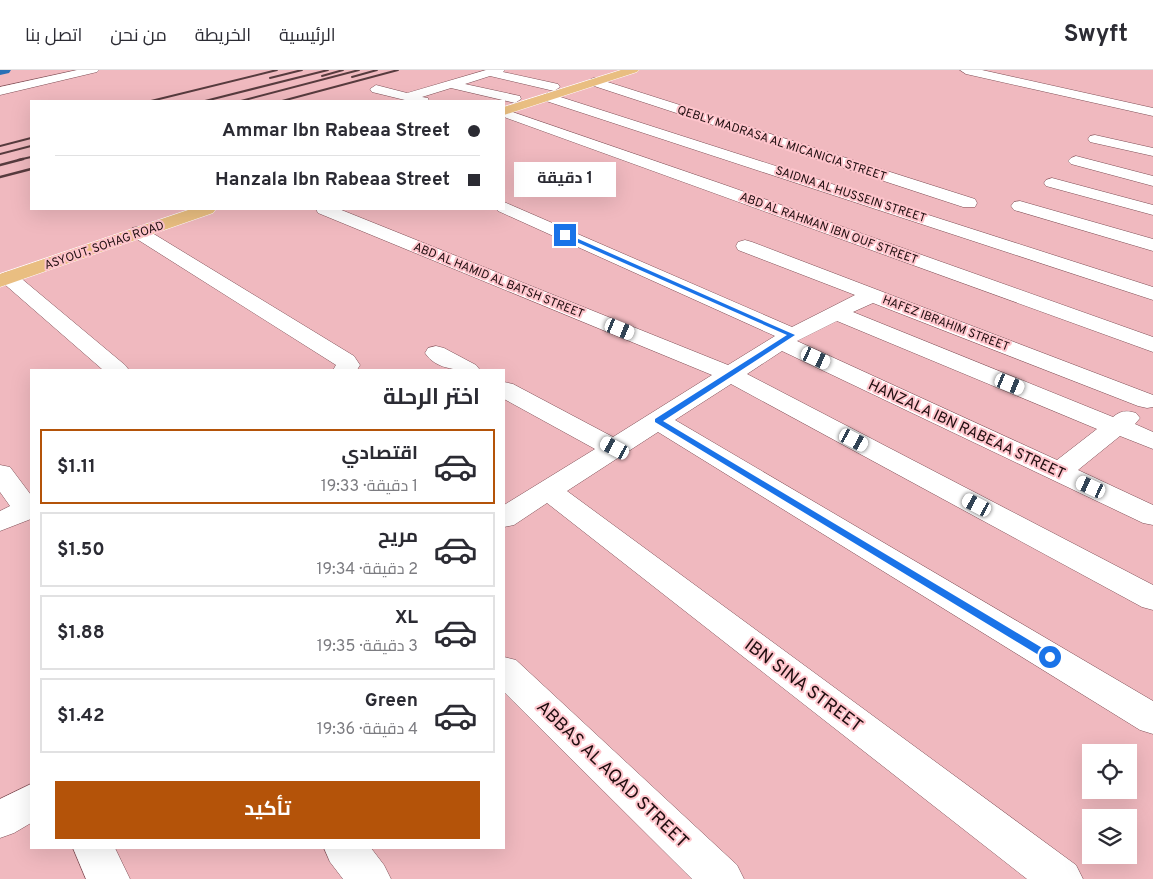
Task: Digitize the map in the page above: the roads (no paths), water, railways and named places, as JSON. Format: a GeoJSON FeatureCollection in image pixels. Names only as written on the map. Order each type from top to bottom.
{"type":"FeatureCollection","features":[{"type":"Feature","properties":{"kind":"main road"},"geometry":{"type":"LineString","coordinates":[[505,112],[608,70]]}},
{"type":"Feature","properties":{"kind":"main road"},"geometry":{"type":"LineString","coordinates":[[509,101],[595,82],[633,70]]}},
{"type":"Feature","properties":{"kind":"main road","name":"ASYOUT, SOHAG ROAD"},"geometry":{"type":"LineString","coordinates":[[3,275],[171,210]]}},
{"type":"Feature","properties":{"kind":"main road","name":"ASYOUT, SOHAG ROAD"},"geometry":{"type":"LineString","coordinates":[[3,275],[204,210]]}},
{"type":"Feature","properties":{"kind":"street"},"geometry":{"type":"LineString","coordinates":[[0,91],[93,70]]}},
{"type":"Feature","properties":{"kind":"street"},"geometry":{"type":"LineString","coordinates":[[966,70],[1153,112]]}},
{"type":"Feature","properties":{"kind":"street"},"geometry":{"type":"LineString","coordinates":[[408,97],[495,71]]}},
{"type":"Feature","properties":{"kind":"street","name":"SAIDNA AL HUSSEIN STREET"},"geometry":{"type":"LineString","coordinates":[[495,71],[551,92],[1153,294]]}},
{"type":"Feature","properties":{"kind":"street"},"geometry":{"type":"LineString","coordinates":[[44,82],[70,89]]}},
{"type":"Feature","properties":{"kind":"street","name":"QEBLY MADRASA AL MICANICIA STREET"},"geometry":{"type":"LineString","coordinates":[[595,82],[969,203]]}},
{"type":"Feature","properties":{"kind":"street"},"geometry":{"type":"LineString","coordinates":[[452,84],[509,101]]}},
{"type":"Feature","properties":{"kind":"street"},"geometry":{"type":"LineString","coordinates":[[376,89],[419,100]]}},
{"type":"Feature","properties":{"kind":"street","name":"ABD AL RAHMAN IBN OUF STREET"},"geometry":{"type":"LineString","coordinates":[[505,112],[1153,345]]}},
{"type":"Feature","properties":{"kind":"street"},"geometry":{"type":"LineString","coordinates":[[1095,138],[1153,152]]}},
{"type":"Feature","properties":{"kind":"street"},"geometry":{"type":"LineString","coordinates":[[1076,161],[1153,181]]}},
{"type":"Feature","properties":{"kind":"street"},"geometry":{"type":"LineString","coordinates":[[1052,183],[1153,210]]}},
{"type":"Feature","properties":{"kind":"street","name":"HANZALA IBN RABEAA STREET"},"geometry":{"type":"LineString","coordinates":[[505,206],[786,339],[1153,516]]}},
{"type":"Feature","properties":{"kind":"street"},"geometry":{"type":"LineString","coordinates":[[1020,206],[1153,245]]}},
{"type":"Feature","properties":{"kind":"street","name":"ABD AL HAMID AL BATSH STREET"},"geometry":{"type":"LineString","coordinates":[[326,210],[730,374],[1153,599]]}},
{"type":"Feature","properties":{"kind":"street"},"geometry":{"type":"LineString","coordinates":[[138,232],[346,361],[348,365],[346,369]]}},
{"type":"Feature","properties":{"kind":"street","name":"HAFEZ IBRAHIM STREET"},"geometry":{"type":"LineString","coordinates":[[745,246],[1150,398]]}},
{"type":"Feature","properties":{"kind":"street"},"geometry":{"type":"LineString","coordinates":[[3,275],[116,369]]}},
{"type":"Feature","properties":{"kind":"street"},"geometry":{"type":"LineString","coordinates":[[505,517],[786,339],[872,295]]}},
{"type":"Feature","properties":{"kind":"street"},"geometry":{"type":"LineString","coordinates":[[836,313],[1153,441]]}},
{"type":"Feature","properties":{"kind":"street"},"geometry":{"type":"LineString","coordinates":[[436,353],[466,369]]}},
{"type":"Feature","properties":{"kind":"street"},"geometry":{"type":"LineString","coordinates":[[505,390],[615,448]]}},
{"type":"Feature","properties":{"kind":"street"},"geometry":{"type":"LineString","coordinates":[[1060,472],[1150,398]]}},
{"type":"Feature","properties":{"kind":"street"},"geometry":{"type":"LineString","coordinates":[[658,421],[1153,719]]}},
{"type":"Feature","properties":{"kind":"street"},"geometry":{"type":"LineString","coordinates":[[0,473],[30,509],[0,522]]}},
{"type":"Feature","properties":{"kind":"street","name":"IBN SINA STREET"},"geometry":{"type":"LineString","coordinates":[[548,490],[1061,879]]}},
{"type":"Feature","properties":{"kind":"street","name":"ABBAS AL AQAD STREET"},"geometry":{"type":"LineString","coordinates":[[505,671],[722,879]]}},
{"type":"Feature","properties":{"kind":"street"},"geometry":{"type":"LineString","coordinates":[[0,820],[30,803]]}},
{"type":"Feature","properties":{"kind":"street"},"geometry":{"type":"LineString","coordinates":[[94,849],[108,879]]}},
{"type":"Feature","properties":{"kind":"street"},"geometry":{"type":"LineString","coordinates":[[346,849],[369,879]]}},
{"type":"Feature","properties":{"kind":"waterway"},"geometry":{"type":"LineString","coordinates":[[0,71],[4,70]]}},
{"type":"Feature","properties":{"kind":"railway"},"geometry":{"type":"LineString","coordinates":[[155,100],[277,70]]}},
{"type":"Feature","properties":{"kind":"railway"},"geometry":{"type":"LineString","coordinates":[[270,78],[302,70]]}},
{"type":"Feature","properties":{"kind":"railway"},"geometry":{"type":"LineString","coordinates":[[209,100],[328,70]]}},
{"type":"Feature","properties":{"kind":"railway"},"geometry":{"type":"LineString","coordinates":[[322,76],[343,70]]}},
{"type":"Feature","properties":{"kind":"railway"},"geometry":{"type":"LineString","coordinates":[[245,100],[359,70]]}},
{"type":"Feature","properties":{"kind":"railway"},"geometry":{"type":"LineString","coordinates":[[352,77],[377,70]]}},
{"type":"Feature","properties":{"kind":"railway"},"geometry":{"type":"LineString","coordinates":[[286,100],[398,70]]}},
{"type":"Feature","properties":{"kind":"railway"},"geometry":{"type":"LineString","coordinates":[[0,146],[30,138]]}},
{"type":"Feature","properties":{"kind":"railway"},"geometry":{"type":"LineString","coordinates":[[0,154],[30,146]]}},
{"type":"Feature","properties":{"kind":"railway"},"geometry":{"type":"LineString","coordinates":[[18,160],[30,157]]}},
{"type":"Feature","properties":{"kind":"railway"},"geometry":{"type":"LineString","coordinates":[[0,165],[23,159]]}},
{"type":"Feature","properties":{"kind":"railway"},"geometry":{"type":"LineString","coordinates":[[0,177],[30,169]]}}]}
